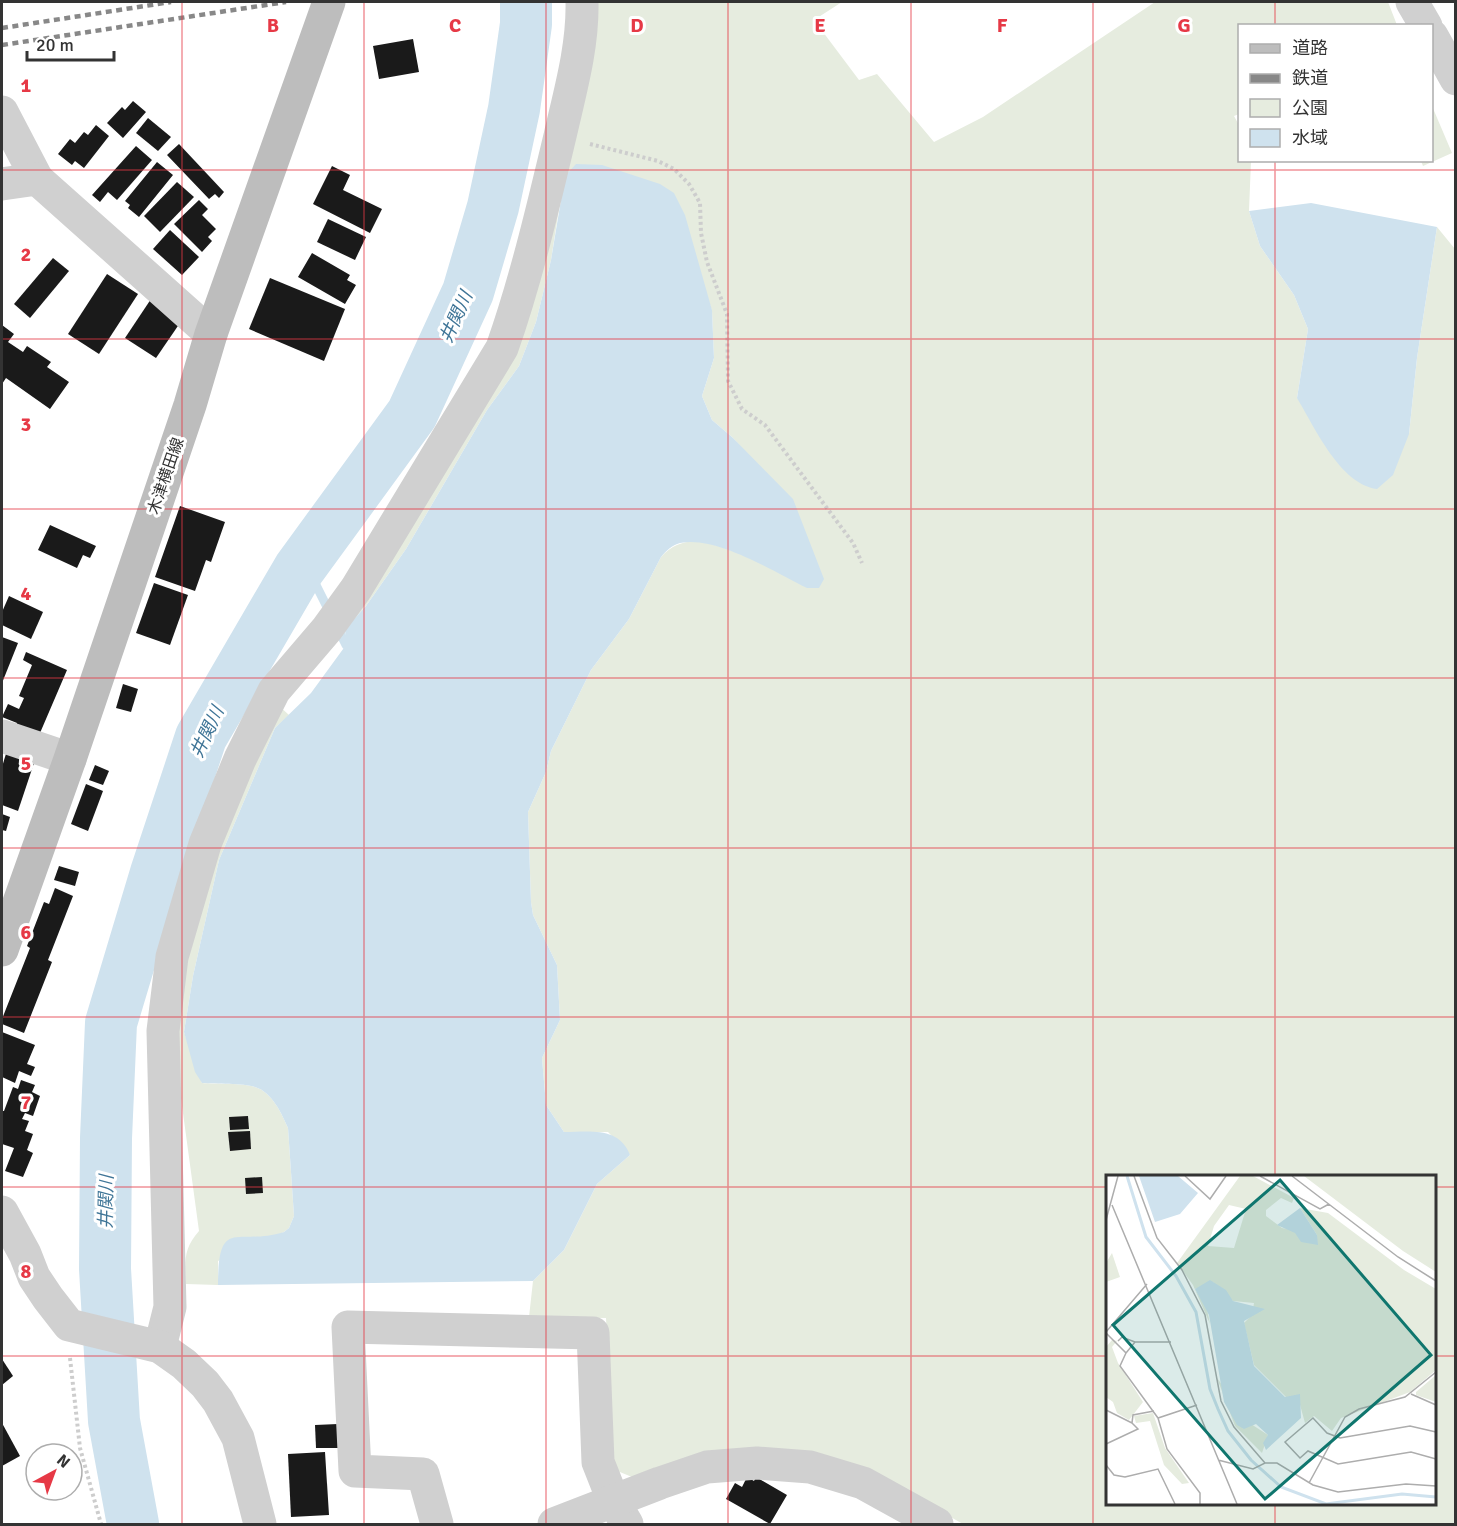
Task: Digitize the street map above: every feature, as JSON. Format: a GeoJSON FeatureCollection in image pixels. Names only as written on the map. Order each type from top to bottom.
{"type":"FeatureCollection","features":[{"type":"Feature","properties":{"kind":"main road","name":"木津横田線"},"geometry":{"type":"LineString","coordinates":[[2,950],[70,759],[190,405],[211,334],[329,2]]}},
{"type":"Feature","properties":{"kind":"street"},"geometry":{"type":"LineString","coordinates":[[150,1345],[170,1307],[163,1031],[172,957],[205,844],[240,759],[274,691],[333,621],[356,589],[502,348],[514,314],[562,125],[579,42],[582,2]]}},
{"type":"Feature","properties":{"kind":"street"},"geometry":{"type":"LineString","coordinates":[[1412,2],[1425,24]]}},
{"type":"Feature","properties":{"kind":"street"},"geometry":{"type":"LineString","coordinates":[[1433,40],[1455,79]]}},
{"type":"Feature","properties":{"kind":"street"},"geometry":{"type":"LineString","coordinates":[[2,112],[36,179],[211,334]]}},
{"type":"Feature","properties":{"kind":"street"},"geometry":{"type":"LineString","coordinates":[[2,184],[36,179]]}},
{"type":"Feature","properties":{"kind":"street"},"geometry":{"type":"LineString","coordinates":[[2,736],[70,759]]}},
{"type":"Feature","properties":{"kind":"street"},"geometry":{"type":"LineString","coordinates":[[2,1212],[25,1254],[34,1277],[48,1298],[75,1327],[150,1345],[184,1364],[205,1384],[229,1419],[238,1438],[260,1524]]}},
{"type":"Feature","properties":{"kind":"street"},"geometry":{"type":"LineString","coordinates":[[437,1524],[423,1474],[355,1471],[348,1327],[593,1333],[598,1462],[620,1512]]}},
{"type":"Feature","properties":{"kind":"street"},"geometry":{"type":"LineString","coordinates":[[554,1524],[620,1512],[707,1467],[732,1464],[782,1464],[810,1467],[863,1483],[937,1524]]}},
{"type":"Feature","properties":{"kind":"path"},"geometry":{"type":"LineString","coordinates":[[562,125],[590,143],[666,165],[674,169],[689,184],[700,203],[700,233],[706,262],[727,314],[728,381],[731,391],[742,409],[765,425],[853,543],[862,563]]}},
{"type":"Feature","properties":{"kind":"path"},"geometry":{"type":"LineString","coordinates":[[75,1327],[71,1370],[80,1448],[101,1524]]}},
{"type":"Feature","properties":{"kind":"green space"},"geometry":{"type":"Polygon","coordinates":[[[592,2],[842,2],[814,20],[859,80],[877,74],[934,142],[983,117],[1155,2],[1388,2],[1397,24],[1238,24],[1238,114],[1234,116],[1238,123],[1238,162],[1251,162],[1249,211],[1260,246],[1294,295],[1308,329],[1297,398],[1409,434],[1417,358],[1437,227],[1455,249],[1455,1524],[963,1524],[869,1471],[632,1477],[615,1470],[612,1451],[606,1318],[529,1317],[533,1281],[564,1250],[597,1184],[630,1155],[608,1132],[564,1132],[546,1105],[542,1058],[560,1020],[557,965],[533,915],[528,812],[546,772],[551,751],[591,670],[629,619],[661,557],[677,545],[686,542],[704,542],[732,551],[754,461],[732,437],[712,420],[702,396],[714,358],[712,311],[702,279],[561,196],[551,260],[536,322],[519,366],[487,410],[406,549],[366,606],[345,629],[487,384],[592,2]]]}},
{"type":"Feature","properties":{"kind":"green space"},"geometry":{"type":"Polygon","coordinates":[[[1433,108],[1452,153],[1433,162],[1433,108]]]}},
{"type":"Feature","properties":{"kind":"green space"},"geometry":{"type":"Polygon","coordinates":[[[278,705],[289,715],[275,728],[219,860],[193,976],[184,1032],[202,1083],[255,1087],[271,1098],[279,1110],[288,1128],[294,1216],[289,1228],[284,1232],[218,1261],[218,1285],[186,1284],[185,1262],[190,1244],[199,1231],[172,1032],[213,847],[278,705]]]}},
{"type":"Feature","properties":{"kind":"water"},"geometry":{"type":"Polygon","coordinates":[[[576,164],[602,165],[660,184],[674,193],[685,215],[712,310],[714,358],[702,396],[712,420],[793,499],[824,579],[819,588],[807,588],[745,556],[710,544],[680,543],[667,550],[661,557],[629,619],[591,670],[551,751],[546,772],[528,812],[533,915],[557,965],[560,1020],[542,1058],[546,1105],[564,1132],[593,1132],[611,1135],[619,1139],[630,1155],[597,1184],[564,1250],[533,1281],[218,1285],[219,1263],[222,1249],[227,1241],[234,1237],[268,1236],[284,1232],[289,1228],[294,1216],[288,1128],[279,1110],[271,1098],[255,1087],[202,1083],[195,1072],[184,1032],[193,976],[219,860],[275,728],[311,693],[346,645],[345,629],[366,606],[406,549],[487,410],[519,366],[536,322],[551,260],[565,176],[576,164]]]}},
{"type":"Feature","properties":{"kind":"water"},"geometry":{"type":"Polygon","coordinates":[[[1311,203],[1437,227],[1417,358],[1409,434],[1393,475],[1377,489],[1364,485],[1351,477],[1340,466],[1320,439],[1297,398],[1308,329],[1294,295],[1260,246],[1249,211],[1311,203]]]}},
{"type":"Feature","properties":{"kind":"building"},"geometry":{"type":"Polygon","coordinates":[[[413,39],[419,72],[379,79],[373,46],[413,39]]]}},
{"type":"Feature","properties":{"kind":"building"},"geometry":{"type":"Polygon","coordinates":[[[133,101],[146,112],[123,138],[107,123],[122,107],[125,110],[133,101]]]}},
{"type":"Feature","properties":{"kind":"building"},"geometry":{"type":"Polygon","coordinates":[[[148,118],[171,137],[158,151],[136,133],[148,118]]]}},
{"type":"Feature","properties":{"kind":"building"},"geometry":{"type":"Polygon","coordinates":[[[96,125],[109,136],[84,168],[75,161],[72,165],[58,154],[70,139],[75,143],[84,132],[88,135],[96,125]]]}},
{"type":"Feature","properties":{"kind":"building"},"geometry":{"type":"Polygon","coordinates":[[[179,144],[224,192],[219,198],[215,194],[209,199],[167,155],[179,144]]]}},
{"type":"Feature","properties":{"kind":"building"},"geometry":{"type":"Polygon","coordinates":[[[136,146],[152,160],[117,200],[108,192],[100,202],[92,195],[136,146]]]}},
{"type":"Feature","properties":{"kind":"building"},"geometry":{"type":"Polygon","coordinates":[[[157,162],[173,175],[139,217],[128,208],[130,205],[125,201],[157,162]]]}},
{"type":"Feature","properties":{"kind":"building"},"geometry":{"type":"Polygon","coordinates":[[[332,166],[350,175],[343,190],[382,209],[370,233],[313,204],[332,166]]]}},
{"type":"Feature","properties":{"kind":"building"},"geometry":{"type":"Polygon","coordinates":[[[177,182],[194,197],[160,232],[144,216],[177,182]]]}},
{"type":"Feature","properties":{"kind":"building"},"geometry":{"type":"Polygon","coordinates":[[[199,200],[208,209],[202,215],[216,229],[208,237],[212,241],[202,252],[174,224],[199,200]]]}},
{"type":"Feature","properties":{"kind":"building"},"geometry":{"type":"Polygon","coordinates":[[[328,219],[366,237],[355,260],[317,242],[328,219]]]}},
{"type":"Feature","properties":{"kind":"building"},"geometry":{"type":"Polygon","coordinates":[[[170,230],[199,257],[182,275],[153,249],[170,230]]]}},
{"type":"Feature","properties":{"kind":"building"},"geometry":{"type":"Polygon","coordinates":[[[312,253],[350,275],[347,280],[356,285],[345,304],[298,277],[312,253]]]}},
{"type":"Feature","properties":{"kind":"building"},"geometry":{"type":"Polygon","coordinates":[[[53,258],[69,271],[30,318],[14,304],[53,258]]]}},
{"type":"Feature","properties":{"kind":"building"},"geometry":{"type":"Polygon","coordinates":[[[107,274],[138,294],[99,354],[68,334],[107,274]]]}},
{"type":"Feature","properties":{"kind":"building"},"geometry":{"type":"Polygon","coordinates":[[[270,278],[345,309],[324,361],[249,329],[270,278]]]}},
{"type":"Feature","properties":{"kind":"building"},"geometry":{"type":"Polygon","coordinates":[[[151,299],[182,320],[156,358],[125,338],[151,299]]]}},
{"type":"Feature","properties":{"kind":"building"},"geometry":{"type":"Polygon","coordinates":[[[2,325],[14,334],[8,342],[23,352],[27,346],[51,362],[47,367],[69,382],[50,409],[6,378],[2,384],[2,325]]]}},
{"type":"Feature","properties":{"kind":"building"},"geometry":{"type":"Polygon","coordinates":[[[180,506],[225,522],[211,562],[206,560],[195,591],[155,577],[180,506]]]}},
{"type":"Feature","properties":{"kind":"building"},"geometry":{"type":"Polygon","coordinates":[[[50,525],[96,546],[90,558],[83,555],[77,568],[38,550],[50,525]]]}},
{"type":"Feature","properties":{"kind":"building"},"geometry":{"type":"Polygon","coordinates":[[[154,583],[188,595],[170,645],[136,633],[154,583]]]}},
{"type":"Feature","properties":{"kind":"building"},"geometry":{"type":"Polygon","coordinates":[[[9,596],[43,612],[31,639],[2,625],[2,612],[9,596]]]}},
{"type":"Feature","properties":{"kind":"building"},"geometry":{"type":"Polygon","coordinates":[[[2,637],[18,643],[2,683],[2,637]]]}},
{"type":"Feature","properties":{"kind":"building"},"geometry":{"type":"Polygon","coordinates":[[[26,652],[67,670],[37,740],[14,730],[17,723],[2,717],[8,704],[19,709],[24,698],[19,696],[32,665],[23,660],[26,652]]]}},
{"type":"Feature","properties":{"kind":"building"},"geometry":{"type":"Polygon","coordinates":[[[123,684],[138,689],[131,712],[116,708],[123,684]]]}},
{"type":"Feature","properties":{"kind":"building"},"geometry":{"type":"Polygon","coordinates":[[[8,747],[36,757],[18,811],[2,805],[2,767],[8,747]]]}},
{"type":"Feature","properties":{"kind":"building"},"geometry":{"type":"Polygon","coordinates":[[[95,765],[109,771],[103,785],[89,780],[95,765]]]}},
{"type":"Feature","properties":{"kind":"building"},"geometry":{"type":"Polygon","coordinates":[[[86,784],[103,791],[88,831],[71,824],[86,784]]]}},
{"type":"Feature","properties":{"kind":"building"},"geometry":{"type":"Polygon","coordinates":[[[2,814],[10,817],[6,831],[2,830],[2,814]]]}},
{"type":"Feature","properties":{"kind":"building"},"geometry":{"type":"Polygon","coordinates":[[[59,866],[79,872],[75,886],[54,880],[59,866]]]}},
{"type":"Feature","properties":{"kind":"building"},"geometry":{"type":"Polygon","coordinates":[[[55,888],[73,896],[48,960],[52,962],[24,1033],[2,1024],[2,1019],[30,948],[27,946],[44,902],[49,904],[55,888]]]}},
{"type":"Feature","properties":{"kind":"building"},"geometry":{"type":"Polygon","coordinates":[[[2,1032],[35,1045],[27,1064],[35,1067],[31,1076],[19,1071],[15,1083],[2,1077],[2,1032]]]}},
{"type":"Feature","properties":{"kind":"building"},"geometry":{"type":"Polygon","coordinates":[[[21,1080],[35,1085],[32,1092],[40,1096],[33,1116],[25,1113],[22,1119],[29,1121],[25,1131],[33,1134],[27,1150],[33,1153],[23,1177],[5,1171],[14,1148],[2,1144],[2,1111],[4,1111],[13,1087],[18,1089],[21,1080]]]}},
{"type":"Feature","properties":{"kind":"building"},"geometry":{"type":"Polygon","coordinates":[[[248,1116],[249,1129],[230,1130],[229,1117],[248,1116]]]}},
{"type":"Feature","properties":{"kind":"building"},"geometry":{"type":"Polygon","coordinates":[[[250,1131],[251,1149],[230,1151],[228,1132],[250,1131]]]}},
{"type":"Feature","properties":{"kind":"building"},"geometry":{"type":"Polygon","coordinates":[[[262,1177],[263,1193],[246,1194],[245,1178],[262,1177]]]}},
{"type":"Feature","properties":{"kind":"building"},"geometry":{"type":"Polygon","coordinates":[[[2,1359],[13,1376],[2,1385],[2,1359]]]}},
{"type":"Feature","properties":{"kind":"building"},"geometry":{"type":"Polygon","coordinates":[[[2,1423],[20,1456],[2,1466],[2,1423]]]}},
{"type":"Feature","properties":{"kind":"building"},"geometry":{"type":"Polygon","coordinates":[[[338,1424],[339,1448],[316,1448],[315,1425],[338,1424]]]}},
{"type":"Feature","properties":{"kind":"building"},"geometry":{"type":"Polygon","coordinates":[[[325,1452],[329,1515],[291,1517],[288,1454],[325,1452]]]}},
{"type":"Feature","properties":{"kind":"building"},"geometry":{"type":"Polygon","coordinates":[[[747,1477],[754,1481],[756,1477],[787,1495],[770,1524],[726,1499],[735,1483],[742,1487],[747,1477]]]}},
{"type":"Feature","properties":{"kind":"waterway","name":"井関川"},"geometry":{"type":"LineString","coordinates":[[133,1524],[114,1421],[105,1269],[106,1138],[111,1023],[156,873],[201,737],[299,569],[412,414],[468,292],[493,207],[514,109],[526,24],[526,2]]}},
{"type":"Feature","properties":{"kind":"waterway"},"geometry":{"type":"LineString","coordinates":[[299,569],[315,583],[330,613]]}},
{"type":"Feature","properties":{"kind":"waterway"},"geometry":{"type":"LineString","coordinates":[[336,625],[346,645]]}},
{"type":"Feature","properties":{"kind":"railway"},"geometry":{"type":"LineString","coordinates":[[2,28],[171,2]]}},
{"type":"Feature","properties":{"kind":"railway"},"geometry":{"type":"LineString","coordinates":[[2,45],[286,2]]}}]}
